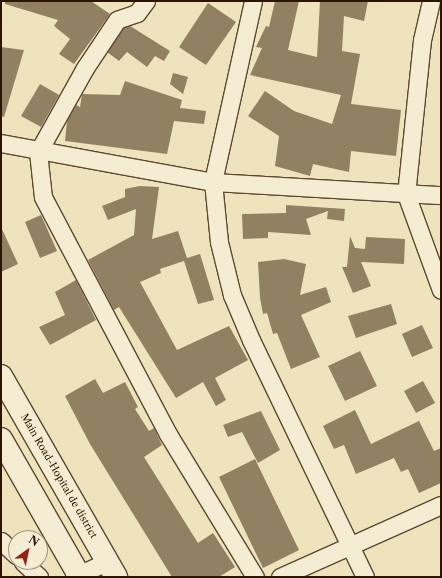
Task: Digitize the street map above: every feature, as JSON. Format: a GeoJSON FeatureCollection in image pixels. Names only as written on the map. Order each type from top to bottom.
{"type":"FeatureCollection","features":[{"type":"Feature","properties":{"kind":"main road","name":"Main Road-Hopital de district"},"geometry":{"type":"LineString","coordinates":[[1,376],[112,569]]}},
{"type":"Feature","properties":{"kind":"main road"},"geometry":{"type":"LineString","coordinates":[[1,439],[78,576]]}},
{"type":"Feature","properties":{"kind":"street"},"geometry":{"type":"LineString","coordinates":[[146,1],[137,13],[117,20],[85,68],[38,152],[43,197],[51,216],[105,308],[168,434],[255,577]]}},
{"type":"Feature","properties":{"kind":"street"},"geometry":{"type":"LineString","coordinates":[[253,1],[213,182],[219,242],[232,295],[365,577]]}},
{"type":"Feature","properties":{"kind":"street"},"geometry":{"type":"LineString","coordinates":[[431,1],[422,40],[406,194],[441,290]]}},
{"type":"Feature","properties":{"kind":"street"},"geometry":{"type":"LineString","coordinates":[[1,143],[38,152],[213,182],[441,195]]}},
{"type":"Feature","properties":{"kind":"street"},"geometry":{"type":"LineString","coordinates":[[280,577],[441,505]]}},
{"type":"Feature","properties":{"kind":"street"},"geometry":{"type":"LineString","coordinates":[[78,576],[112,569]]}},
{"type":"Feature","properties":{"kind":"street"},"geometry":{"type":"LineString","coordinates":[[32,570],[39,577]]}},
{"type":"Feature","properties":{"kind":"building"},"geometry":{"type":"Polygon","coordinates":[[[5,1],[91,1],[110,14],[74,64],[59,54],[70,39],[54,26],[58,20],[5,4],[5,1]]]}},
{"type":"Feature","properties":{"kind":"building"},"geometry":{"type":"Polygon","coordinates":[[[275,1],[299,1],[288,50],[317,57],[320,1],[368,1],[364,21],[344,16],[342,51],[360,54],[351,104],[401,110],[396,156],[351,151],[349,172],[313,164],[310,176],[275,166],[279,136],[248,116],[265,91],[294,111],[332,124],[341,95],[250,75],[262,48],[256,47],[266,26],[269,27],[275,1]]]}},
{"type":"Feature","properties":{"kind":"building"},"geometry":{"type":"Polygon","coordinates":[[[208,3],[236,22],[206,65],[179,47],[208,3]]]}},
{"type":"Feature","properties":{"kind":"building"},"geometry":{"type":"Polygon","coordinates":[[[130,26],[170,51],[164,61],[155,56],[147,67],[127,52],[119,61],[107,52],[123,28],[130,26]]]}},
{"type":"Feature","properties":{"kind":"building"},"geometry":{"type":"Polygon","coordinates":[[[1,47],[24,50],[4,117],[1,116],[1,47]]]}},
{"type":"Feature","properties":{"kind":"building"},"geometry":{"type":"Polygon","coordinates":[[[173,73],[188,77],[183,94],[170,84],[173,73]]]}},
{"type":"Feature","properties":{"kind":"building"},"geometry":{"type":"Polygon","coordinates":[[[125,81],[182,100],[180,108],[206,111],[204,124],[174,121],[167,154],[65,141],[67,121],[76,105],[80,107],[82,94],[120,95],[125,81]]]}},
{"type":"Feature","properties":{"kind":"building"},"geometry":{"type":"Polygon","coordinates":[[[40,84],[59,95],[41,127],[21,116],[40,84]]]}},
{"type":"Feature","properties":{"kind":"building"},"geometry":{"type":"Polygon","coordinates":[[[140,186],[159,187],[152,239],[178,231],[187,258],[200,254],[214,300],[198,304],[184,261],[160,269],[161,273],[140,282],[177,350],[229,326],[248,360],[215,378],[226,400],[216,406],[203,382],[176,398],[119,307],[114,310],[88,260],[134,235],[136,209],[108,220],[102,206],[125,197],[125,189],[140,186]]]}},
{"type":"Feature","properties":{"kind":"building"},"geometry":{"type":"Polygon","coordinates":[[[286,205],[345,209],[344,221],[327,219],[328,211],[306,219],[311,235],[268,232],[268,238],[243,239],[242,214],[286,213],[286,205]]]}},
{"type":"Feature","properties":{"kind":"building"},"geometry":{"type":"Polygon","coordinates":[[[41,215],[57,251],[40,258],[25,222],[41,215]]]}},
{"type":"Feature","properties":{"kind":"building"},"geometry":{"type":"Polygon","coordinates":[[[1,227],[18,264],[1,272],[1,227]]]}},
{"type":"Feature","properties":{"kind":"building"},"geometry":{"type":"Polygon","coordinates":[[[350,236],[355,248],[365,249],[366,237],[405,239],[404,264],[361,262],[371,286],[353,293],[342,267],[347,267],[350,236]]]}},
{"type":"Feature","properties":{"kind":"building"},"geometry":{"type":"Polygon","coordinates":[[[284,259],[306,264],[300,295],[326,287],[331,302],[301,315],[320,357],[291,369],[277,333],[273,334],[267,313],[263,314],[260,298],[258,262],[284,259]]]}},
{"type":"Feature","properties":{"kind":"building"},"geometry":{"type":"Polygon","coordinates":[[[76,280],[96,320],[50,345],[39,327],[65,315],[55,292],[76,280]]]}},
{"type":"Feature","properties":{"kind":"building"},"geometry":{"type":"Polygon","coordinates":[[[391,304],[397,324],[356,338],[348,316],[391,304]]]}},
{"type":"Feature","properties":{"kind":"building"},"geometry":{"type":"Polygon","coordinates":[[[422,325],[433,348],[412,357],[402,334],[422,325]]]}},
{"type":"Feature","properties":{"kind":"building"},"geometry":{"type":"Polygon","coordinates":[[[360,351],[377,386],[345,401],[328,366],[360,351]]]}},
{"type":"Feature","properties":{"kind":"building"},"geometry":{"type":"Polygon","coordinates":[[[95,379],[103,393],[125,382],[138,407],[135,409],[149,431],[154,428],[162,445],[144,457],[198,543],[213,533],[235,567],[219,577],[172,577],[90,444],[65,396],[95,379]]]}},
{"type":"Feature","properties":{"kind":"building"},"geometry":{"type":"Polygon","coordinates":[[[423,381],[435,403],[416,413],[404,391],[423,381]]]}},
{"type":"Feature","properties":{"kind":"building"},"geometry":{"type":"Polygon","coordinates":[[[355,410],[371,444],[419,421],[434,451],[441,448],[441,483],[419,493],[408,469],[401,472],[394,458],[356,474],[344,445],[334,449],[323,426],[355,410]]]}},
{"type":"Feature","properties":{"kind":"building"},"geometry":{"type":"Polygon","coordinates":[[[261,411],[280,450],[258,463],[242,432],[228,437],[223,425],[261,411]]]}},
{"type":"Feature","properties":{"kind":"building"},"geometry":{"type":"Polygon","coordinates":[[[255,459],[299,550],[263,568],[219,477],[255,459]]]}}]}
